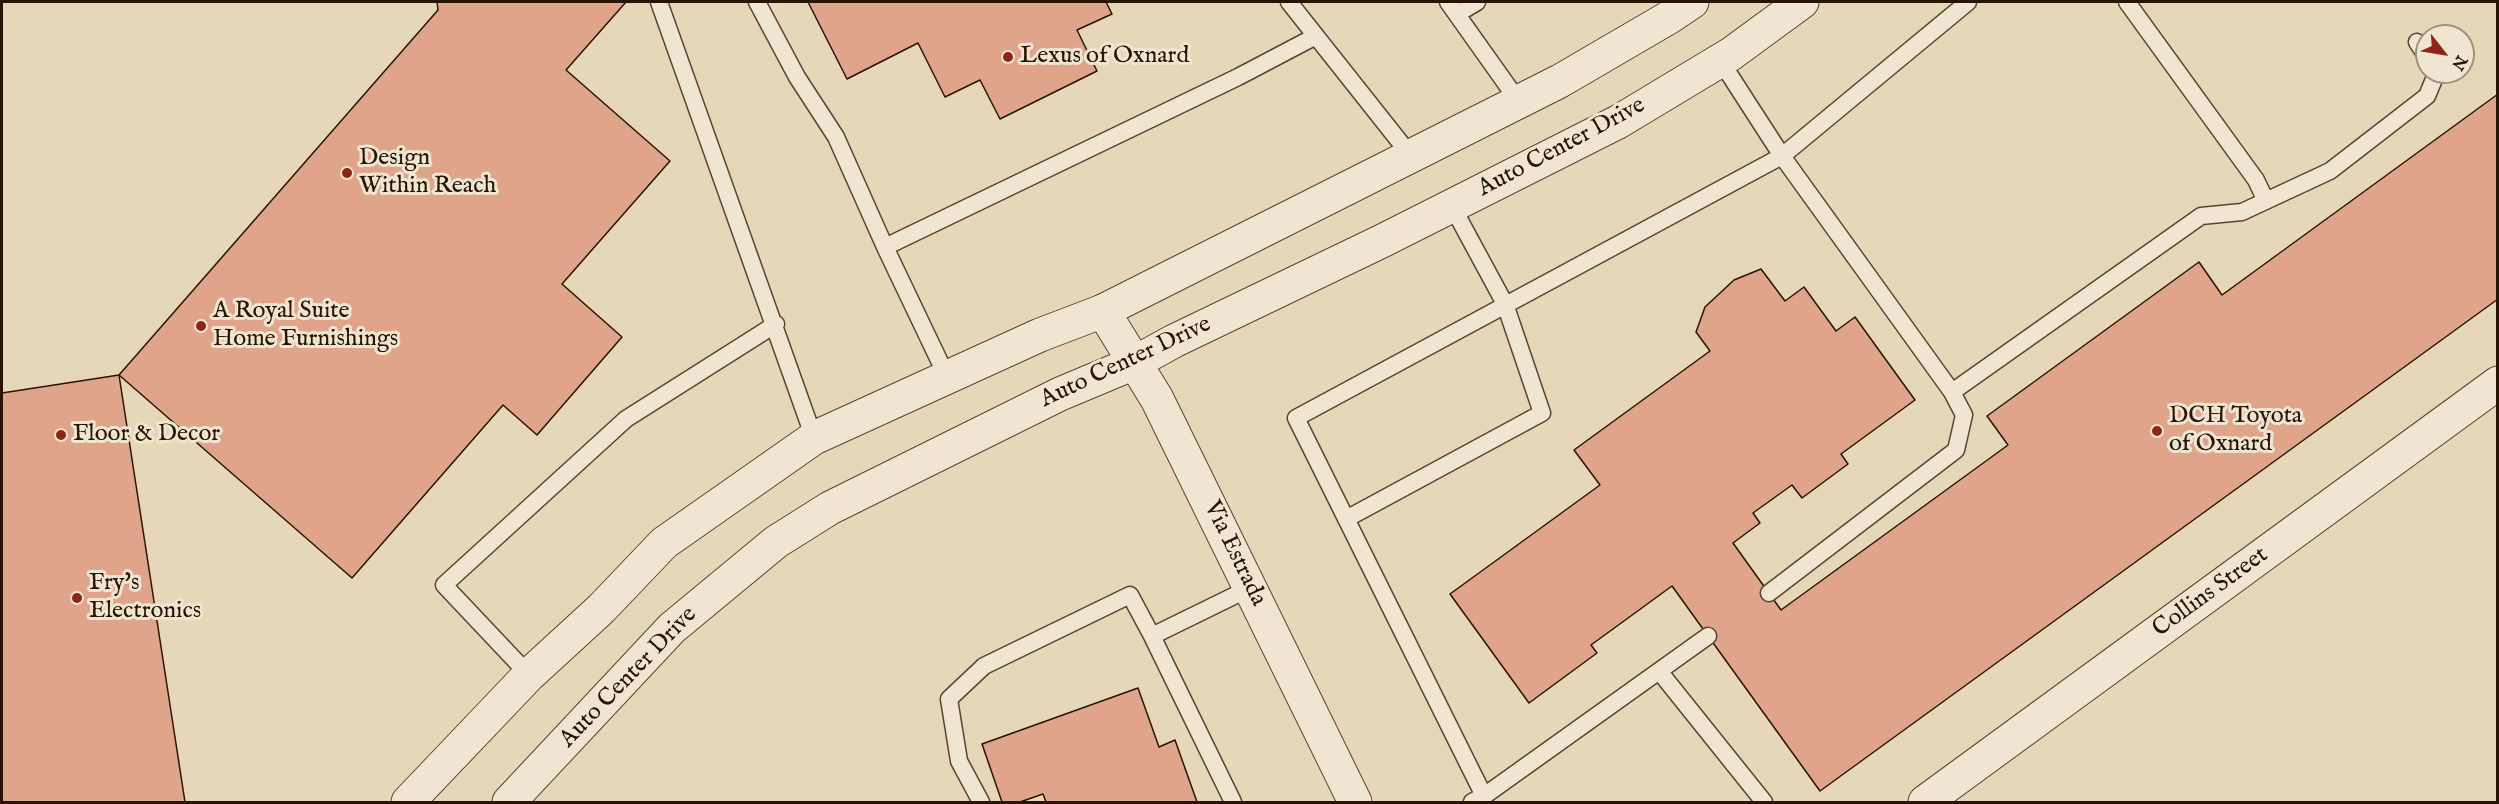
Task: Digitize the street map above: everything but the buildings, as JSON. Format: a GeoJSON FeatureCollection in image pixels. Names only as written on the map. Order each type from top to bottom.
{"type":"FeatureCollection","features":[{"type":"Feature","properties":{"kind":"street"},"geometry":{"type":"LineString","coordinates":[[408,802],[529,675],[602,609],[664,543],[814,438],[1040,335],[1102,311],[1560,81],[1692,2]]}},
{"type":"Feature","properties":{"kind":"street","name":"Auto Center Drive"},"geometry":{"type":"LineString","coordinates":[[509,802],[672,628],[776,542],[830,508],[1060,394],[1134,363],[1174,341],[1452,206],[1618,122],[1720,60],[1802,2]]}},
{"type":"Feature","properties":{"kind":"street","name":"Via Estrada"},"geometry":{"type":"LineString","coordinates":[[1102,311],[1157,399],[1355,802]]}},
{"type":"Feature","properties":{"kind":"street","name":"Collins Street"},"geometry":{"type":"LineString","coordinates":[[1925,802],[2498,383]]}},
{"type":"Feature","properties":{"kind":"lane"},"geometry":{"type":"LineString","coordinates":[[659,2],[776,324],[814,438]]}},
{"type":"Feature","properties":{"kind":"lane"},"geometry":{"type":"LineString","coordinates":[[757,2],[797,77],[836,137],[947,377]]}},
{"type":"Feature","properties":{"kind":"lane"},"geometry":{"type":"LineString","coordinates":[[1289,2],[1412,156]]}},
{"type":"Feature","properties":{"kind":"lane"},"geometry":{"type":"LineString","coordinates":[[1477,2],[1453,8],[1519,102]]}},
{"type":"Feature","properties":{"kind":"lane"},"geometry":{"type":"LineString","coordinates":[[1708,636],[1478,800],[1296,418],[1782,156],[1968,2]]}},
{"type":"Feature","properties":{"kind":"lane"},"geometry":{"type":"LineString","coordinates":[[2127,2],[2256,180],[2266,201]]}},
{"type":"Feature","properties":{"kind":"lane"},"geometry":{"type":"LineString","coordinates":[[885,247],[1238,77],[1316,36]]}},
{"type":"Feature","properties":{"kind":"lane"},"geometry":{"type":"LineString","coordinates":[[1720,60],[1782,156],[1952,392],[1964,415],[1956,450],[1769,593]]}},
{"type":"Feature","properties":{"kind":"lane"},"geometry":{"type":"LineString","coordinates":[[1952,392],[2201,216],[2242,212],[2330,171],[2427,96],[2432,84]]}},
{"type":"Feature","properties":{"kind":"lane"},"geometry":{"type":"LineString","coordinates":[[1346,519],[1542,413],[1505,304],[1452,206]]}},
{"type":"Feature","properties":{"kind":"lane"},"geometry":{"type":"LineString","coordinates":[[529,675],[444,585],[626,418],[776,324]]}},
{"type":"Feature","properties":{"kind":"lane"},"geometry":{"type":"LineString","coordinates":[[1152,636],[1250,588]]}},
{"type":"Feature","properties":{"kind":"lane"},"geometry":{"type":"LineString","coordinates":[[981,802],[959,761],[949,699],[984,666],[1130,594],[1233,802]]}},
{"type":"Feature","properties":{"kind":"lane"},"geometry":{"type":"LineString","coordinates":[[1659,671],[1764,802]]}},
{"type":"Feature","properties":{"kind":"place","name":"Lexus of Oxnard"},"geometry":{"type":"Point","coordinates":[1008,57]}},
{"type":"Feature","properties":{"kind":"place","name":"Design Within Reach"},"geometry":{"type":"Point","coordinates":[347,173]}},
{"type":"Feature","properties":{"kind":"place","name":"A Royal Suite Home Furnishings"},"geometry":{"type":"Point","coordinates":[201,326]}},
{"type":"Feature","properties":{"kind":"place","name":"DCH Toyota of Oxnard"},"geometry":{"type":"Point","coordinates":[2157,431]}},
{"type":"Feature","properties":{"kind":"place","name":"Floor & Decor"},"geometry":{"type":"Point","coordinates":[61,435]}},
{"type":"Feature","properties":{"kind":"place","name":"Fry's Electronics"},"geometry":{"type":"Point","coordinates":[77,598]}}]}
